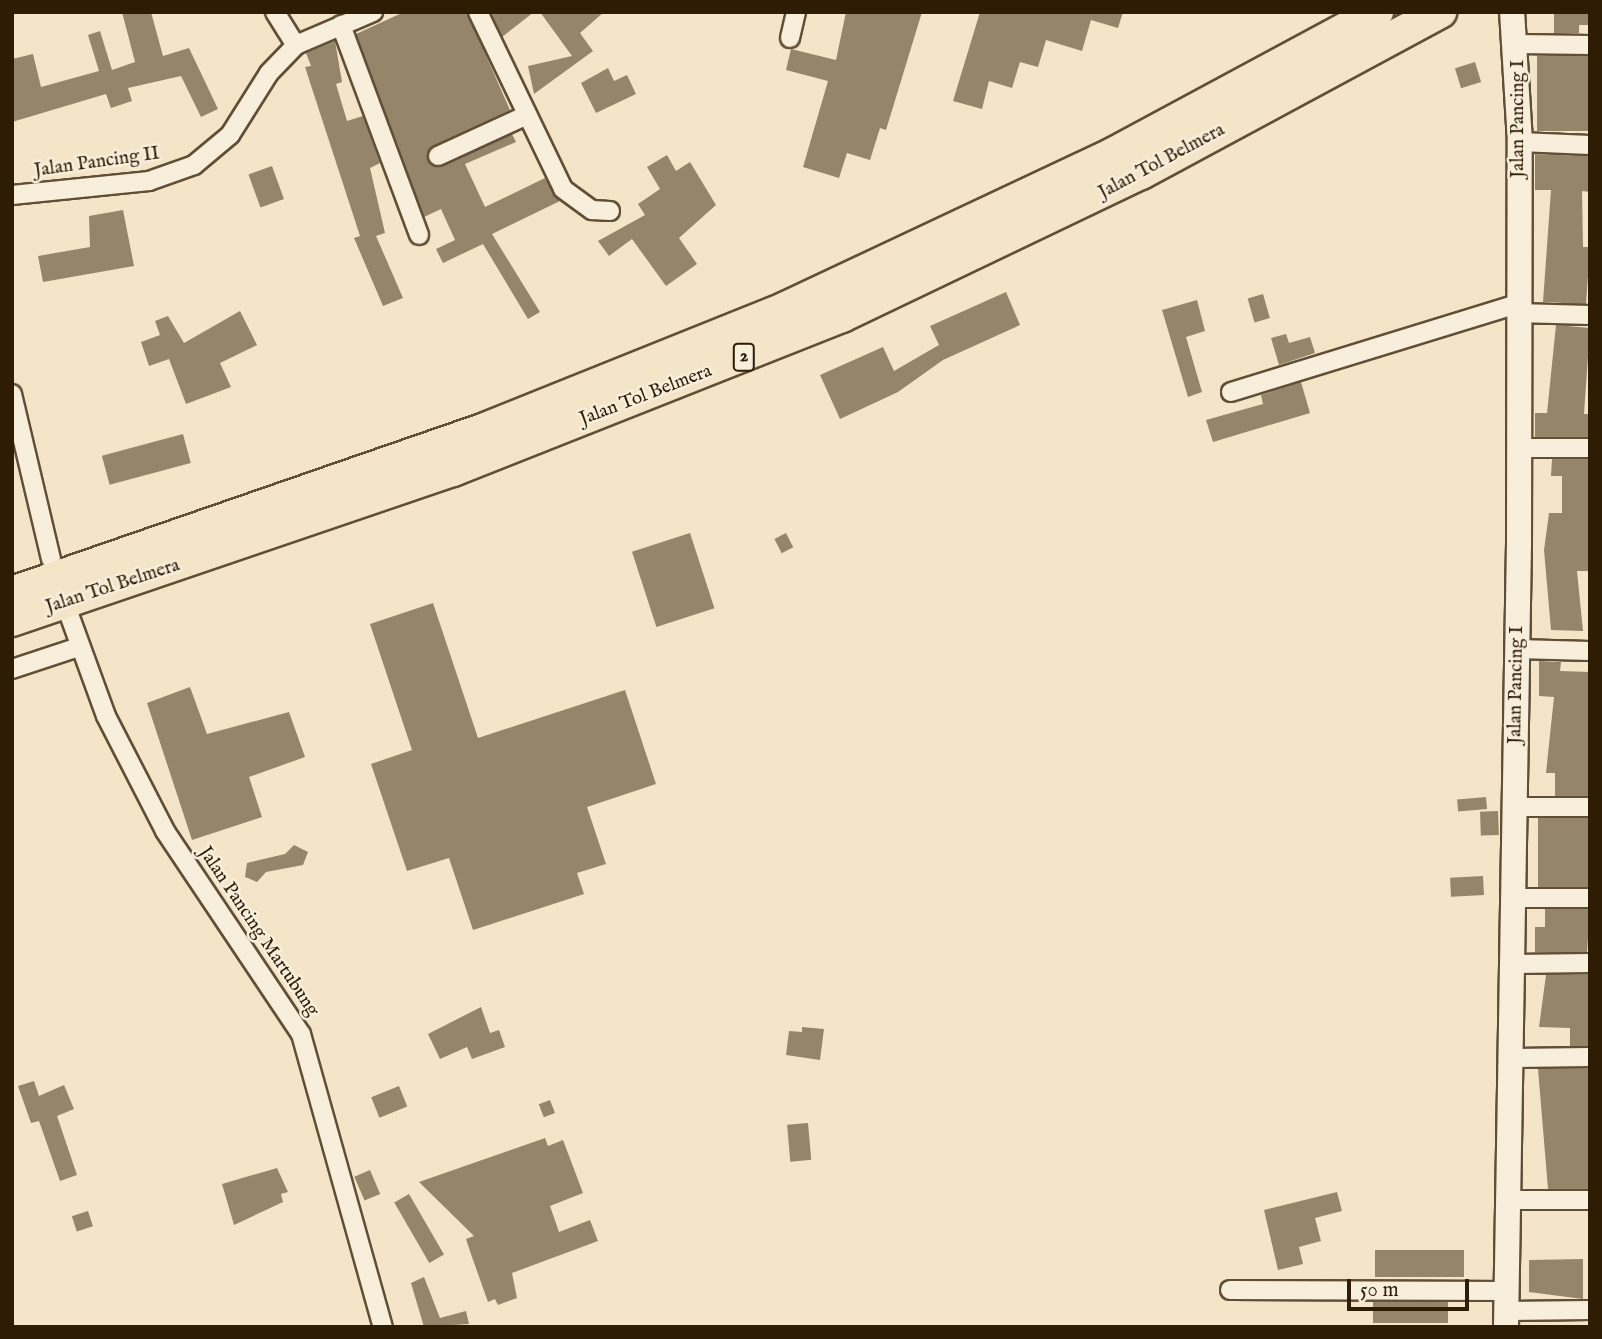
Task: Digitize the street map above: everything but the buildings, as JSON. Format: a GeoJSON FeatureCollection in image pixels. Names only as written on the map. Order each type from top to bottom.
{"type":"FeatureCollection","features":[{"type":"Feature","properties":{"kind":"highway","name":"Jalan Tol Belmera"},"geometry":{"type":"LineString","coordinates":[[12,593],[483,430],[797,303],[1113,154],[1377,12]]}},
{"type":"Feature","properties":{"kind":"highway","name":"Jalan Tol Belmera"},"geometry":{"type":"LineString","coordinates":[[12,620],[453,470],[830,321],[1065,212],[1440,12]]}},
{"type":"Feature","properties":{"kind":"main road","name":"Jalan Pancing I"},"geometry":{"type":"LineString","coordinates":[[1507,1310],[1514,1058],[1520,448],[1517,308],[1520,142],[1518,44],[1512,12]]}},
{"type":"Feature","properties":{"kind":"main road","name":"Jalan Pancing I"},"geometry":{"type":"LineString","coordinates":[[1518,44],[1530,12]]}},
{"type":"Feature","properties":{"kind":"street"},"geometry":{"type":"LineString","coordinates":[[275,12],[296,45]]}},
{"type":"Feature","properties":{"kind":"street","name":"Jalan Pancing II"},"geometry":{"type":"LineString","coordinates":[[12,195],[149,181],[194,165],[230,135],[269,73],[296,45],[373,12]]}},
{"type":"Feature","properties":{"kind":"street"},"geometry":{"type":"LineString","coordinates":[[478,12],[563,189],[592,210],[610,211]]}},
{"type":"Feature","properties":{"kind":"street"},"geometry":{"type":"LineString","coordinates":[[790,38],[796,12]]}},
{"type":"Feature","properties":{"kind":"street"},"geometry":{"type":"LineString","coordinates":[[341,24],[419,235]]}},
{"type":"Feature","properties":{"kind":"street"},"geometry":{"type":"LineString","coordinates":[[1518,44],[1590,45]]}},
{"type":"Feature","properties":{"kind":"street"},"geometry":{"type":"LineString","coordinates":[[438,156],[527,116]]}},
{"type":"Feature","properties":{"kind":"street"},"geometry":{"type":"LineString","coordinates":[[1520,142],[1590,145]]}},
{"type":"Feature","properties":{"kind":"street"},"geometry":{"type":"LineString","coordinates":[[1231,392],[1517,308],[1590,315]]}},
{"type":"Feature","properties":{"kind":"street"},"geometry":{"type":"LineString","coordinates":[[12,394],[51,559]]}},
{"type":"Feature","properties":{"kind":"street"},"geometry":{"type":"LineString","coordinates":[[1520,448],[1590,448]]}},
{"type":"Feature","properties":{"kind":"street","name":"Jalan Pancing Martubung"},"geometry":{"type":"LineString","coordinates":[[70,617],[106,716],[165,831],[302,1034],[383,1327]]}},
{"type":"Feature","properties":{"kind":"street"},"geometry":{"type":"LineString","coordinates":[[12,669],[79,647]]}},
{"type":"Feature","properties":{"kind":"street"},"geometry":{"type":"LineString","coordinates":[[1517,649],[1590,651]]}},
{"type":"Feature","properties":{"kind":"street"},"geometry":{"type":"LineString","coordinates":[[1516,807],[1590,807]]}},
{"type":"Feature","properties":{"kind":"street"},"geometry":{"type":"LineString","coordinates":[[1515,898],[1590,898]]}},
{"type":"Feature","properties":{"kind":"street"},"geometry":{"type":"LineString","coordinates":[[1514,964],[1590,963]]}},
{"type":"Feature","properties":{"kind":"street"},"geometry":{"type":"LineString","coordinates":[[1514,1058],[1590,1057]]}},
{"type":"Feature","properties":{"kind":"street"},"geometry":{"type":"LineString","coordinates":[[1508,1200],[1590,1200]]}},
{"type":"Feature","properties":{"kind":"street"},"geometry":{"type":"LineString","coordinates":[[1230,1290],[1507,1310],[1590,1310]]}}]}
